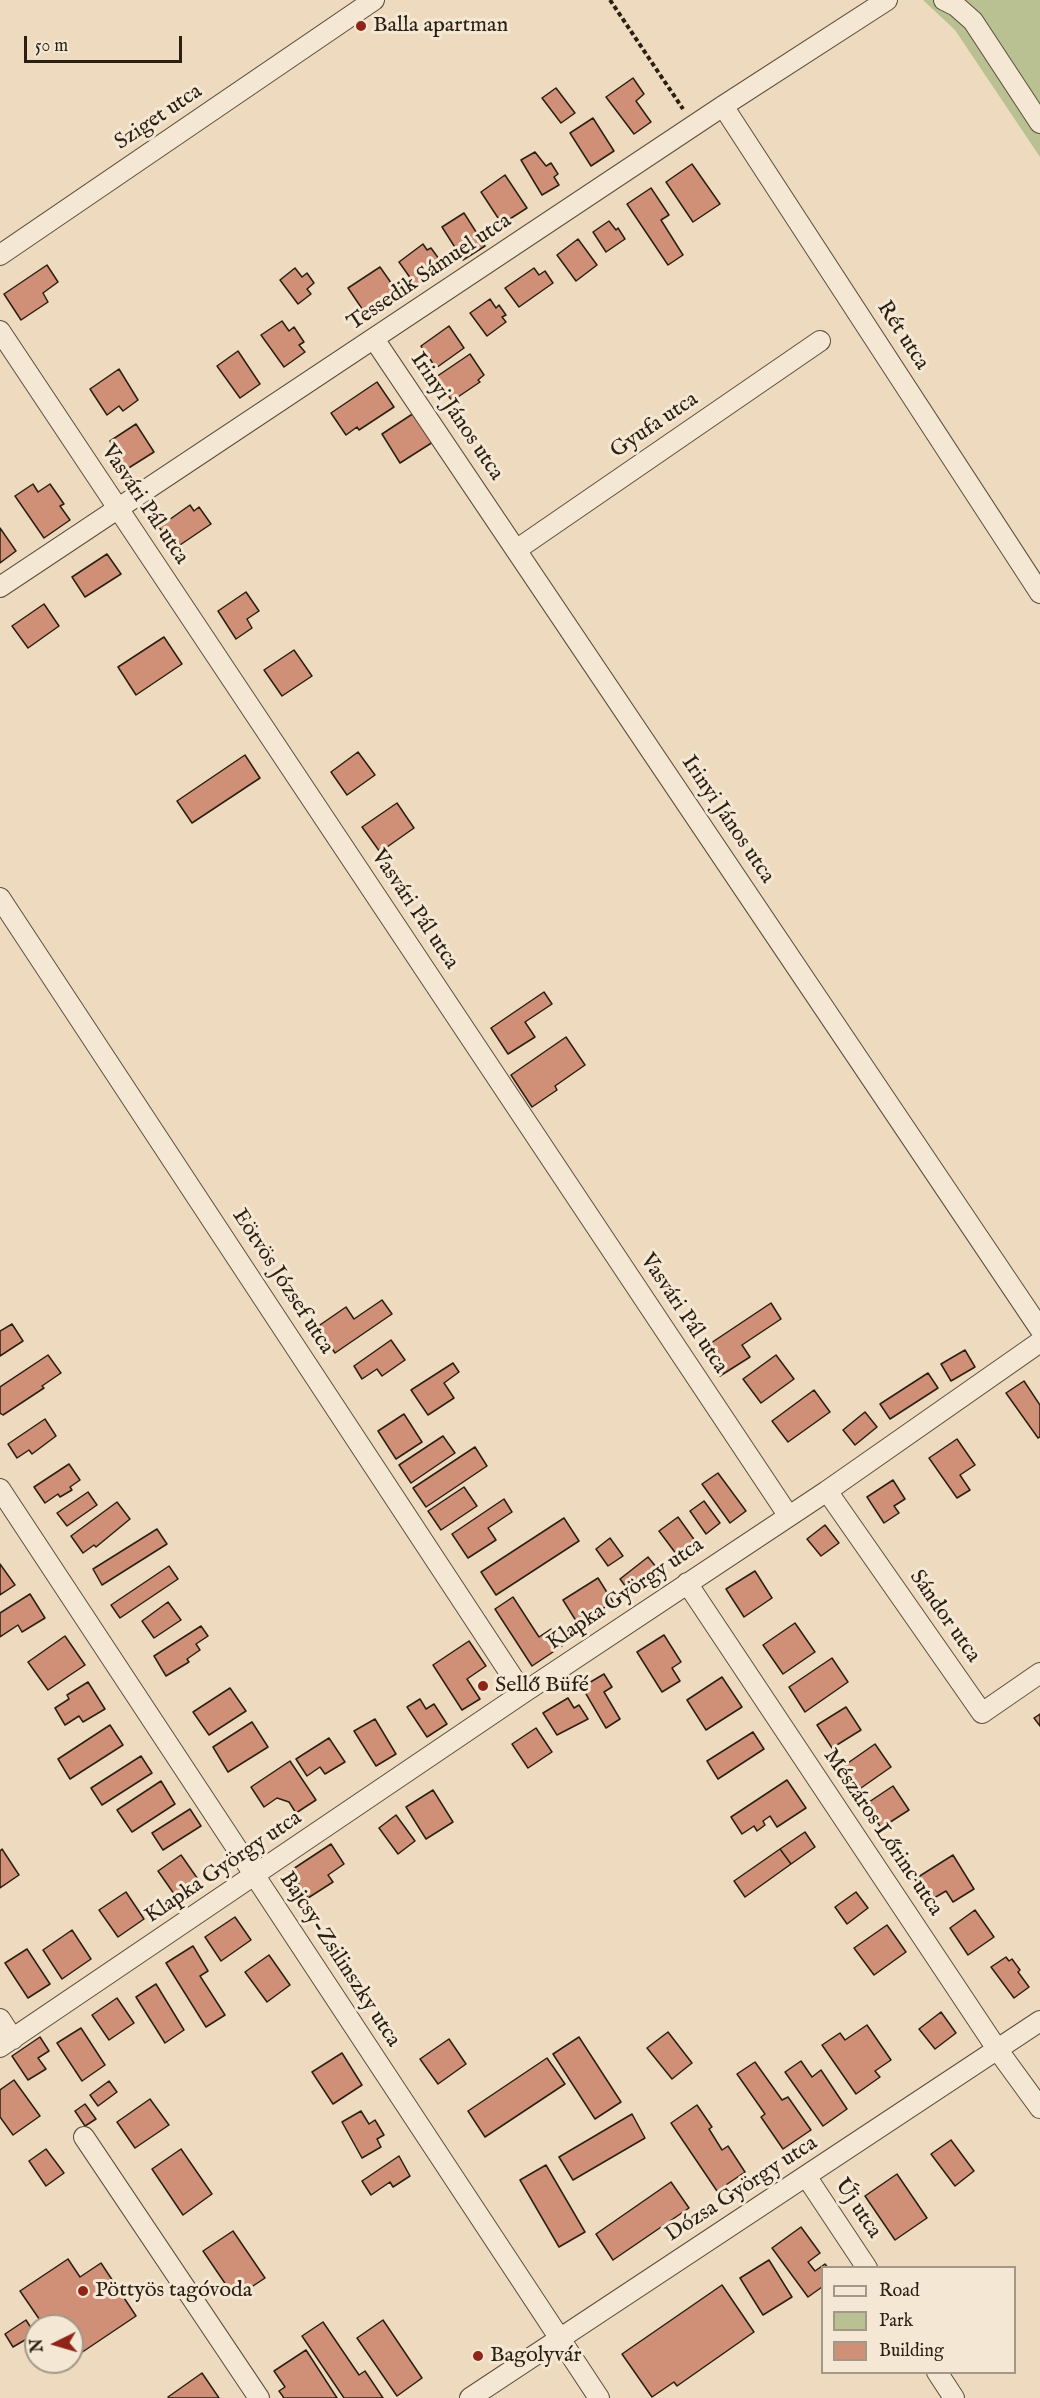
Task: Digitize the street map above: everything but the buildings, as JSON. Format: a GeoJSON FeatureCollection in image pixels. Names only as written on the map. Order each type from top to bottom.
{"type":"FeatureCollection","features":[{"type":"Feature","properties":{"kind":"street","name":"Sziget utca"},"geometry":{"type":"LineString","coordinates":[[0,255],[374,0]]}},
{"type":"Feature","properties":{"kind":"street","name":"Tessedik Sámuel utca"},"geometry":{"type":"LineString","coordinates":[[0,587],[723,106],[887,0]]}},
{"type":"Feature","properties":{"kind":"street"},"geometry":{"type":"LineString","coordinates":[[944,0],[956,6],[973,21],[1040,123]]}},
{"type":"Feature","properties":{"kind":"street","name":"Rét utca"},"geometry":{"type":"LineString","coordinates":[[723,106],[1040,593]]}},
{"type":"Feature","properties":{"kind":"street","name":"Vasvári Pál utca"},"geometry":{"type":"LineString","coordinates":[[0,331],[788,1515]]}},
{"type":"Feature","properties":{"kind":"street","name":"Irinyi János utca"},"geometry":{"type":"LineString","coordinates":[[374,339],[1040,1329]]}},
{"type":"Feature","properties":{"kind":"street","name":"Gyufa utca"},"geometry":{"type":"LineString","coordinates":[[516,550],[820,341]]}},
{"type":"Feature","properties":{"kind":"street","name":"Eötvös József utca"},"geometry":{"type":"LineString","coordinates":[[0,898],[523,1693]]}},
{"type":"Feature","properties":{"kind":"street","name":"Klapka György utca"},"geometry":{"type":"LineString","coordinates":[[7,2043],[523,1693],[827,1491],[1040,1342]]}},
{"type":"Feature","properties":{"kind":"street","name":"Bajcsy-Zsilinszky utca"},"geometry":{"type":"LineString","coordinates":[[0,1489],[599,2398]]}},
{"type":"Feature","properties":{"kind":"street","name":"Sándor utca"},"geometry":{"type":"LineString","coordinates":[[827,1491],[982,1713],[1040,1673]]}},
{"type":"Feature","properties":{"kind":"street","name":"Mészáros Lőrinc utca"},"geometry":{"type":"LineString","coordinates":[[687,1583],[997,2049],[1040,2109]]}},
{"type":"Feature","properties":{"kind":"street"},"geometry":{"type":"LineString","coordinates":[[0,2019],[7,2043]]}},
{"type":"Feature","properties":{"kind":"street","name":"Dózsa György utca"},"geometry":{"type":"LineString","coordinates":[[470,2398],[1040,2021]]}},
{"type":"Feature","properties":{"kind":"street"},"geometry":{"type":"LineString","coordinates":[[84,2137],[260,2398]]}},
{"type":"Feature","properties":{"kind":"street","name":"Új utca"},"geometry":{"type":"LineString","coordinates":[[806,2176],[866,2266]]}},
{"type":"Feature","properties":{"kind":"street"},"geometry":{"type":"LineString","coordinates":[[938,2374],[954,2398]]}},
{"type":"Feature","properties":{"kind":"path"},"geometry":{"type":"LineString","coordinates":[[610,0],[694,126]]}},
{"type":"Feature","properties":{"kind":"green space"},"geometry":{"type":"Polygon","coordinates":[[[923,0],[1040,0],[1040,157],[955,30],[923,0]]]}},
{"type":"Feature","properties":{"kind":"place","name":"Balla apartman"},"geometry":{"type":"Point","coordinates":[361,26]}},
{"type":"Feature","properties":{"kind":"place","name":"Sellő Büfé"},"geometry":{"type":"Point","coordinates":[483,1686]}},
{"type":"Feature","properties":{"kind":"place","name":"Pöttyös tagóvoda"},"geometry":{"type":"Point","coordinates":[83,2291]}},
{"type":"Feature","properties":{"kind":"place","name":"Bagolyvár"},"geometry":{"type":"Point","coordinates":[478,2356]}}]}
